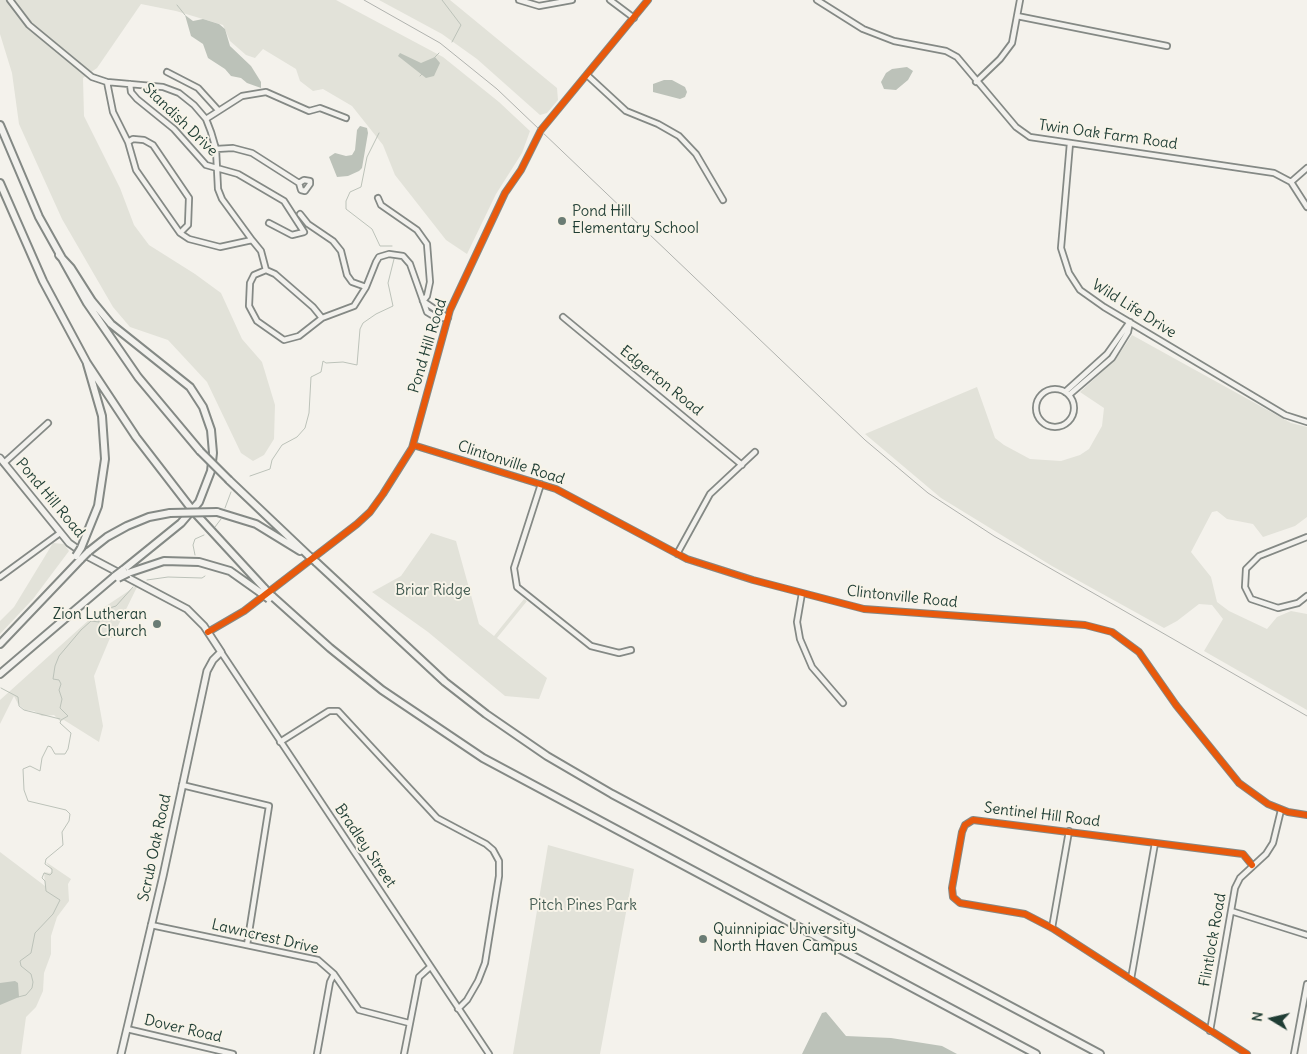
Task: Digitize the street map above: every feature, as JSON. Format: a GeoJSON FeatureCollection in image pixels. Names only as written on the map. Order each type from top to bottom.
{"type":"FeatureCollection","features":[{"type":"Feature","properties":{"kind":"highway"},"geometry":{"type":"LineString","coordinates":[[0,125],[31,200],[58,255],[122,356],[155,399],[200,451],[229,480],[450,686],[515,735],[559,764],[1100,1054]]}},
{"type":"Feature","properties":{"kind":"highway"},"geometry":{"type":"LineString","coordinates":[[0,183],[40,275],[87,362],[136,437],[190,507],[263,591],[284,607],[336,654],[382,690],[483,758],[1036,1054]]}},
{"type":"Feature","properties":{"kind":"highway"},"geometry":{"type":"LineString","coordinates":[[0,674],[181,523],[199,502],[208,483],[212,466],[211,430],[203,407],[190,387],[111,324],[92,301],[71,268],[58,255]]}},
{"type":"Feature","properties":{"kind":"highway"},"geometry":{"type":"LineString","coordinates":[[78,558],[96,511],[105,465],[102,416],[88,375],[87,362]]}},
{"type":"Feature","properties":{"kind":"highway"},"geometry":{"type":"LineString","coordinates":[[0,644],[78,558],[107,536],[149,517],[170,513],[217,512],[256,524],[308,554]]}},
{"type":"Feature","properties":{"kind":"highway"},"geometry":{"type":"LineString","coordinates":[[125,571],[158,562],[195,561],[230,571],[263,591]]}},
{"type":"Feature","properties":{"kind":"main road","name":"Pond Hill Road"},"geometry":{"type":"LineString","coordinates":[[2,460],[60,533],[89,557],[187,609],[208,632],[221,652]]}},
{"type":"Feature","properties":{"kind":"main road","name":"Scrub Oak Road"},"geometry":{"type":"LineString","coordinates":[[121,1054],[207,669],[221,652]]}},
{"type":"Feature","properties":{"kind":"street"},"geometry":{"type":"LineString","coordinates":[[10,0],[29,25],[84,72],[108,82],[163,87],[179,93],[194,105],[206,119],[216,149],[218,189],[222,199],[261,251],[266,270],[299,294],[322,318]]}},
{"type":"Feature","properties":{"kind":"street"},"geometry":{"type":"LineString","coordinates":[[519,0],[539,6],[572,0]]}},
{"type":"Feature","properties":{"kind":"street"},"geometry":{"type":"LineString","coordinates":[[610,0],[634,18]]}},
{"type":"Feature","properties":{"kind":"street","name":"Pond Hill Road"},"geometry":{"type":"LineString","coordinates":[[208,632],[244,611],[364,518],[383,494],[414,445],[448,318],[505,193],[521,170],[537,135],[648,0]]}},
{"type":"Feature","properties":{"kind":"street","name":"Twin Oak Farm Road"},"geometry":{"type":"LineString","coordinates":[[817,0],[863,29],[894,40],[946,51],[957,57],[976,82],[1016,127],[1030,137],[1274,173],[1291,182]]}},
{"type":"Feature","properties":{"kind":"street"},"geometry":{"type":"LineString","coordinates":[[976,82],[1000,59],[1012,43],[1020,0]]}},
{"type":"Feature","properties":{"kind":"street"},"geometry":{"type":"LineString","coordinates":[[1017,16],[1167,46]]}},
{"type":"Feature","properties":{"kind":"street"},"geometry":{"type":"LineString","coordinates":[[167,72],[198,88],[218,110]]}},
{"type":"Feature","properties":{"kind":"street"},"geometry":{"type":"LineString","coordinates":[[587,75],[626,111],[658,124],[679,136],[696,154],[723,200]]}},
{"type":"Feature","properties":{"kind":"street"},"geometry":{"type":"LineString","coordinates":[[108,82],[113,112],[128,142],[136,170],[180,233],[189,239],[220,247],[252,240]]}},
{"type":"Feature","properties":{"kind":"street","name":"Standish Drive"},"geometry":{"type":"LineString","coordinates":[[130,84],[131,92],[174,129],[206,166],[238,174],[284,201],[304,232],[292,235],[269,223]]}},
{"type":"Feature","properties":{"kind":"street"},"geometry":{"type":"LineString","coordinates":[[206,119],[242,96],[266,92],[309,111],[320,108],[346,118]]}},
{"type":"Feature","properties":{"kind":"street"},"geometry":{"type":"LineString","coordinates":[[128,142],[134,139],[144,140],[153,145],[189,198],[188,225],[180,233]]}},
{"type":"Feature","properties":{"kind":"street","name":"Wild Life Drive"},"geometry":{"type":"LineString","coordinates":[[1070,144],[1061,231],[1064,262],[1080,290],[1292,419],[1307,422]]}},
{"type":"Feature","properties":{"kind":"street"},"geometry":{"type":"LineString","coordinates":[[216,149],[232,148],[252,153],[299,183]]}},
{"type":"Feature","properties":{"kind":"street"},"geometry":{"type":"LineString","coordinates":[[1307,168],[1291,182],[1307,207]]}},
{"type":"Feature","properties":{"kind":"street"},"geometry":{"type":"LineString","coordinates":[[378,198],[381,205],[417,230],[427,244],[430,282],[428,296],[423,301]]}},
{"type":"Feature","properties":{"kind":"street"},"geometry":{"type":"LineString","coordinates":[[300,214],[308,224],[333,241],[341,250],[347,275],[352,282],[366,287]]}},
{"type":"Feature","properties":{"kind":"street"},"geometry":{"type":"LineString","coordinates":[[266,270],[254,275],[250,283],[249,306],[257,321],[284,340],[299,336],[322,318],[354,306],[366,287],[379,257],[388,254],[398,254],[410,264],[423,301],[448,318]]}},
{"type":"Feature","properties":{"kind":"street","name":"Edgerton Road"},"geometry":{"type":"LineString","coordinates":[[563,317],[742,465]]}},
{"type":"Feature","properties":{"kind":"street"},"geometry":{"type":"LineString","coordinates":[[1067,394],[1107,354],[1130,322]]}},
{"type":"Feature","properties":{"kind":"street"},"geometry":{"type":"LineString","coordinates":[[1088,374],[1112,358],[1128,332],[1130,322]]}},
{"type":"Feature","properties":{"kind":"street"},"geometry":{"type":"LineString","coordinates":[[1107,354],[1112,358]]}},
{"type":"Feature","properties":{"kind":"street"},"geometry":{"type":"LineString","coordinates":[[1054,389],[1067,394],[1074,410],[1068,422],[1057,427],[1051,427],[1041,421],[1036,410],[1039,398],[1048,390],[1054,389]]}},
{"type":"Feature","properties":{"kind":"street"},"geometry":{"type":"LineString","coordinates":[[2,460],[48,423]]}},
{"type":"Feature","properties":{"kind":"street","name":"Clintonville Road"},"geometry":{"type":"LineString","coordinates":[[414,445],[541,484],[579,499],[677,554],[712,569],[870,609],[1085,625],[1112,632],[1129,642],[1139,652],[1176,705],[1239,783],[1260,800],[1281,810],[1307,815]]}},
{"type":"Feature","properties":{"kind":"street"},"geometry":{"type":"LineString","coordinates":[[677,554],[710,494],[755,452]]}},
{"type":"Feature","properties":{"kind":"street"},"geometry":{"type":"LineString","coordinates":[[541,484],[514,568],[517,587],[590,646],[619,653],[631,650]]}},
{"type":"Feature","properties":{"kind":"street"},"geometry":{"type":"LineString","coordinates":[[0,577],[60,533]]}},
{"type":"Feature","properties":{"kind":"street"},"geometry":{"type":"LineString","coordinates":[[1307,536],[1259,556],[1246,569],[1244,587],[1251,599],[1278,608],[1298,602],[1307,596]]}},
{"type":"Feature","properties":{"kind":"street"},"geometry":{"type":"LineString","coordinates":[[802,593],[796,622],[803,646],[812,667],[843,703]]}},
{"type":"Feature","properties":{"kind":"street","name":"Bradley Street"},"geometry":{"type":"LineString","coordinates":[[221,652],[489,1054]]}},
{"type":"Feature","properties":{"kind":"street"},"geometry":{"type":"LineString","coordinates":[[280,742],[329,711],[338,711],[433,815],[486,844],[493,850],[499,861],[500,876],[485,963],[478,981],[467,1000],[458,1009]]}},
{"type":"Feature","properties":{"kind":"street"},"geometry":{"type":"LineString","coordinates":[[182,784],[270,806],[247,945]]}},
{"type":"Feature","properties":{"kind":"street","name":"Flintlock Road"},"geometry":{"type":"LineString","coordinates":[[1210,1031],[1235,888],[1252,865],[1266,854],[1273,843],[1281,810]]}},
{"type":"Feature","properties":{"kind":"street","name":"Sentinel Hill Road"},"geometry":{"type":"LineString","coordinates":[[1247,1054],[1052,928],[1025,914],[957,902],[953,893],[954,874],[962,832],[965,825],[970,821],[978,819],[1243,854],[1252,865]]}},
{"type":"Feature","properties":{"kind":"street"},"geometry":{"type":"LineString","coordinates":[[1052,928],[1069,831]]}},
{"type":"Feature","properties":{"kind":"street"},"geometry":{"type":"LineString","coordinates":[[1131,978],[1155,843]]}},
{"type":"Feature","properties":{"kind":"street"},"geometry":{"type":"LineString","coordinates":[[1231,911],[1307,935]]}},
{"type":"Feature","properties":{"kind":"street","name":"Lawncrest Drive"},"geometry":{"type":"LineString","coordinates":[[151,925],[318,960],[334,974],[359,1010],[409,1023]]}},
{"type":"Feature","properties":{"kind":"street"},"geometry":{"type":"LineString","coordinates":[[404,1054],[419,977],[430,967]]}},
{"type":"Feature","properties":{"kind":"street"},"geometry":{"type":"LineString","coordinates":[[317,1054],[330,982],[334,974]]}},
{"type":"Feature","properties":{"kind":"street"},"geometry":{"type":"LineString","coordinates":[[1294,1054],[1307,984]]}},
{"type":"Feature","properties":{"kind":"street","name":"Dover Road"},"geometry":{"type":"LineString","coordinates":[[127,1029],[233,1054]]}},
{"type":"Feature","properties":{"kind":"green space"},"geometry":{"type":"Polygon","coordinates":[[[0,0],[336,0],[443,57],[499,102],[530,131],[522,153],[496,194],[467,254],[446,240],[395,175],[383,145],[352,106],[323,89],[313,91],[300,81],[296,69],[263,49],[255,58],[246,55],[230,41],[223,25],[176,11],[141,4],[97,68],[83,78],[84,116],[120,188],[134,225],[149,245],[221,293],[242,339],[262,362],[275,405],[274,439],[264,455],[253,461],[241,453],[207,382],[168,340],[130,327],[113,307],[62,219],[19,124],[12,73],[0,34],[0,0]]]}},
{"type":"Feature","properties":{"kind":"green space"},"geometry":{"type":"Polygon","coordinates":[[[379,0],[450,0],[557,88],[558,100],[547,113],[540,115],[477,59],[442,34],[379,0]]]}},
{"type":"Feature","properties":{"kind":"green space"},"geometry":{"type":"Polygon","coordinates":[[[1132,335],[1291,423],[1307,427],[1307,517],[1295,526],[1263,537],[1253,524],[1227,519],[1217,511],[1212,512],[1191,552],[1211,577],[1217,602],[1229,611],[1267,629],[1277,617],[1291,611],[1307,614],[1307,710],[1204,651],[1223,619],[1212,605],[1199,604],[1177,621],[1164,628],[1052,566],[941,498],[865,434],[977,387],[995,438],[1004,445],[1030,459],[1061,461],[1080,455],[1089,449],[1102,426],[1104,408],[1080,392],[1115,360],[1132,335]]]}},
{"type":"Feature","properties":{"kind":"green space","name":"Briar Ridge"},"geometry":{"type":"Polygon","coordinates":[[[431,533],[456,541],[479,624],[494,636],[524,599],[527,601],[497,638],[547,678],[539,699],[505,696],[428,632],[372,592],[401,576],[431,533]]]}},
{"type":"Feature","properties":{"kind":"green space"},"geometry":{"type":"Polygon","coordinates":[[[53,543],[64,544],[69,551],[33,599],[0,634],[0,621],[14,607],[53,543]]]}},
{"type":"Feature","properties":{"kind":"green space"},"geometry":{"type":"Polygon","coordinates":[[[136,586],[112,638],[110,638],[94,676],[103,726],[99,742],[64,720],[60,721],[54,715],[42,716],[34,711],[25,710],[18,704],[14,696],[0,724],[0,700],[100,610],[136,586]]]}},
{"type":"Feature","properties":{"kind":"green space","name":"Pitch Pines Park"},"geometry":{"type":"Polygon","coordinates":[[[548,845],[634,869],[600,1054],[513,1054],[548,845]]]}},
{"type":"Feature","properties":{"kind":"green space"},"geometry":{"type":"Polygon","coordinates":[[[0,852],[45,886],[44,872],[50,873],[52,871],[46,862],[71,879],[68,884],[69,901],[57,917],[51,936],[51,954],[44,973],[43,991],[36,1007],[26,1017],[21,1054],[0,1054],[0,852]]]}},
{"type":"Feature","properties":{"kind":"shaded area"},"geometry":{"type":"Polygon","coordinates":[[[185,15],[193,21],[203,19],[219,24],[225,29],[230,46],[251,66],[261,82],[261,88],[247,83],[241,78],[231,76],[225,69],[208,58],[203,44],[191,36],[185,15]]]}},
{"type":"Feature","properties":{"kind":"shaded area"},"geometry":{"type":"Polygon","coordinates":[[[400,53],[421,63],[435,57],[440,63],[434,76],[426,78],[398,56],[400,53]]]}},
{"type":"Feature","properties":{"kind":"shaded area"},"geometry":{"type":"Polygon","coordinates":[[[907,67],[913,71],[908,80],[896,90],[884,89],[881,82],[886,73],[892,69],[907,67]]]}},
{"type":"Feature","properties":{"kind":"shaded area"},"geometry":{"type":"Polygon","coordinates":[[[664,80],[672,80],[685,87],[687,92],[685,97],[680,99],[653,92],[653,84],[664,80]]]}},
{"type":"Feature","properties":{"kind":"shaded area"},"geometry":{"type":"Polygon","coordinates":[[[360,126],[367,128],[368,133],[362,168],[348,176],[337,177],[329,157],[335,153],[346,156],[352,155],[355,150],[357,130],[360,126]]]}},
{"type":"Feature","properties":{"kind":"shaded area"},"geometry":{"type":"Polygon","coordinates":[[[15,981],[18,983],[19,997],[0,1005],[0,983],[15,981]]]}},
{"type":"Feature","properties":{"kind":"shaded area"},"geometry":{"type":"Polygon","coordinates":[[[826,1012],[846,1036],[891,1038],[942,1046],[957,1054],[802,1054],[822,1013],[826,1012]]]}},
{"type":"Feature","properties":{"kind":"waterway"},"geometry":{"type":"LineString","coordinates":[[442,0],[461,25],[452,42]]}},
{"type":"Feature","properties":{"kind":"waterway"},"geometry":{"type":"LineString","coordinates":[[177,5],[185,15]]}},
{"type":"Feature","properties":{"kind":"waterway"},"geometry":{"type":"LineString","coordinates":[[434,58],[439,53]]}},
{"type":"Feature","properties":{"kind":"waterway"},"geometry":{"type":"LineString","coordinates":[[420,76],[423,73]]}},
{"type":"Feature","properties":{"kind":"waterway"},"geometry":{"type":"LineString","coordinates":[[379,133],[367,157],[361,187],[350,192],[346,201],[346,209],[372,229],[380,246],[392,246]]}},
{"type":"Feature","properties":{"kind":"waterway"},"geometry":{"type":"LineString","coordinates":[[250,476],[270,469],[272,460],[282,445],[297,437],[305,428],[309,413],[311,377],[321,372],[323,361],[326,363],[343,362],[357,365],[360,329],[363,323],[393,306],[388,283],[394,259]]}},
{"type":"Feature","properties":{"kind":"waterway"},"geometry":{"type":"LineString","coordinates":[[225,508],[231,492]]}},
{"type":"Feature","properties":{"kind":"waterway"},"geometry":{"type":"LineString","coordinates":[[215,527],[221,519]]}},
{"type":"Feature","properties":{"kind":"waterway"},"geometry":{"type":"LineString","coordinates":[[195,555],[193,545],[195,539],[204,535]]}},
{"type":"Feature","properties":{"kind":"waterway"},"geometry":{"type":"LineString","coordinates":[[147,580],[168,577],[202,578],[205,576]]}},
{"type":"Feature","properties":{"kind":"waterway"},"geometry":{"type":"LineString","coordinates":[[18,997],[26,995],[32,988],[33,982],[31,974],[21,966],[20,961],[31,953],[35,933],[53,914],[60,900],[46,891],[45,881],[42,878],[44,873],[50,875],[52,873],[52,869],[45,864],[46,859],[63,845],[62,832],[69,821],[70,814],[66,810],[28,801],[24,790],[23,769],[30,766],[40,771],[42,758],[48,746],[51,747],[55,754],[65,754],[68,749],[71,733],[60,723],[61,720],[68,716],[60,708],[62,699],[59,690],[61,684],[59,680],[53,679],[59,656],[91,621],[99,622],[100,611],[116,606],[133,587]]}},
{"type":"Feature","properties":{"kind":"waterway"},"geometry":{"type":"LineString","coordinates":[[1,688],[18,697],[19,706],[24,710],[60,719]]}},
{"type":"Feature","properties":{"kind":"railway"},"geometry":{"type":"LineString","coordinates":[[364,0],[440,43],[497,89],[865,440],[928,493],[994,536],[1307,716]]}},
{"type":"Feature","properties":{"kind":"cycle path"},"geometry":{"type":"LineString","coordinates":[[208,632],[244,611],[357,524],[370,512],[383,494],[412,448],[450,310],[505,193],[521,170],[541,130],[648,0]]}},
{"type":"Feature","properties":{"kind":"cycle path"},"geometry":{"type":"LineString","coordinates":[[413,445],[556,489],[687,559],[753,580],[864,609],[1085,625],[1112,632],[1139,652],[1176,705],[1239,783],[1268,804],[1288,812],[1307,815]]}},
{"type":"Feature","properties":{"kind":"cycle path"},"geometry":{"type":"LineString","coordinates":[[1247,1054],[1052,928],[1025,914],[960,903],[953,897],[952,888],[962,832],[965,825],[973,820],[1243,854],[1252,865]]}},
{"type":"Feature","properties":{"kind":"place","name":"Pond Hill Elementary School"},"geometry":{"type":"Point","coordinates":[562,221]}},
{"type":"Feature","properties":{"kind":"place","name":"Zion Lutheran Church"},"geometry":{"type":"Point","coordinates":[157,624]}},
{"type":"Feature","properties":{"kind":"place","name":"Quinnipiac University North Haven Campus"},"geometry":{"type":"Point","coordinates":[703,939]}}]}
